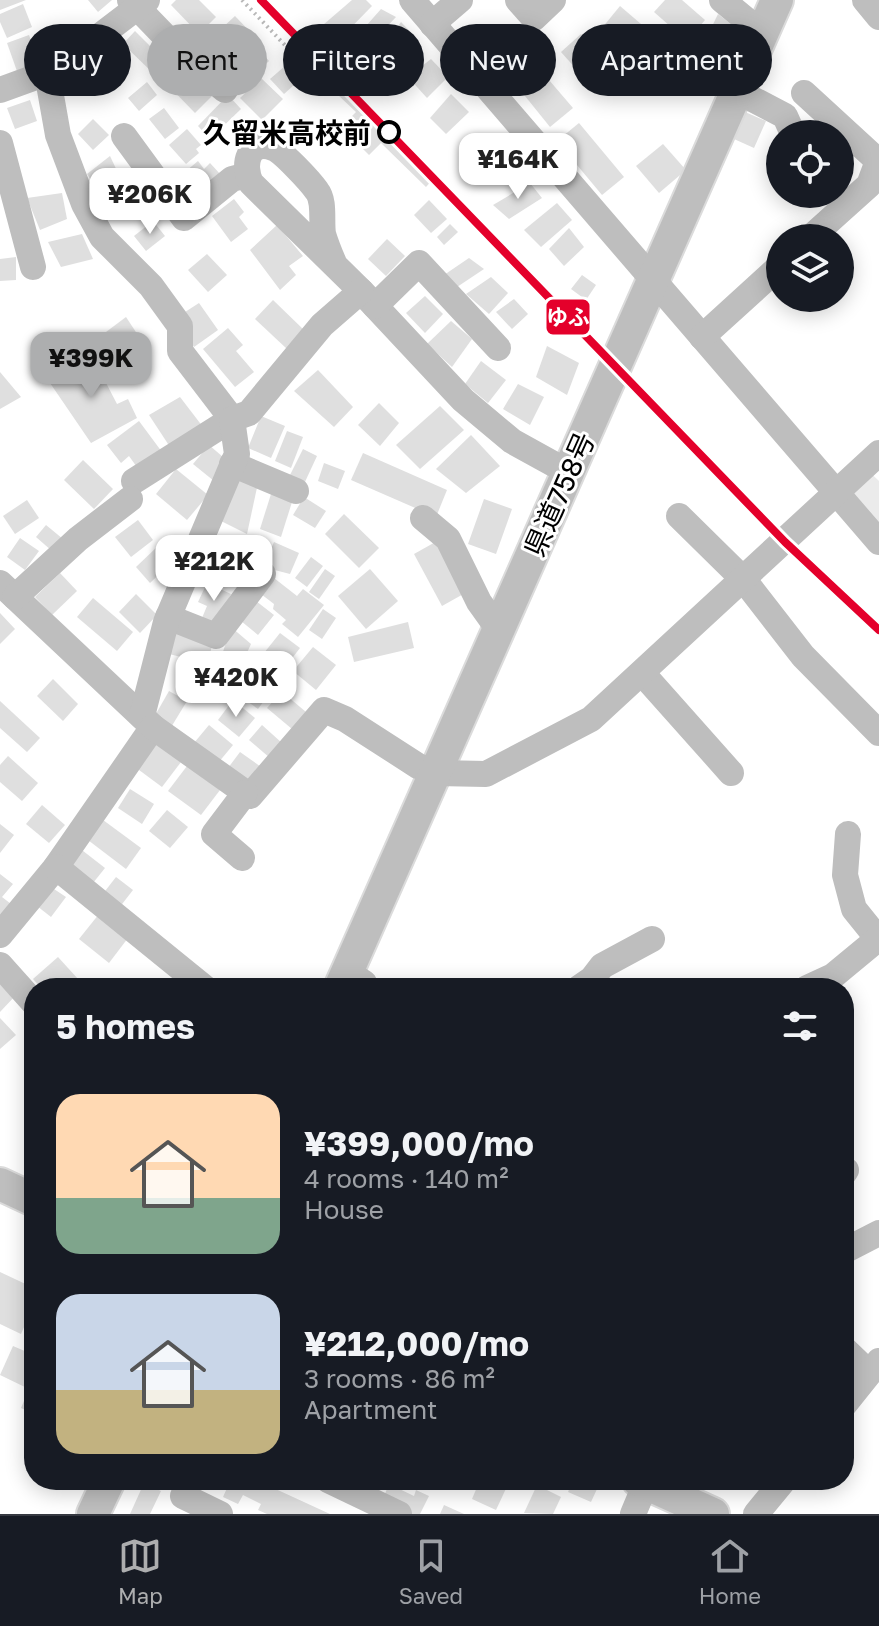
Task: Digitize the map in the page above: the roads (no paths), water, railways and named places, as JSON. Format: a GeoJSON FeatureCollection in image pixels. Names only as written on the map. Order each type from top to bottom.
{"type":"FeatureCollection","features":[{"type":"Feature","properties":{"kind":"main road","name":"県道758号"},"geometry":{"type":"LineString","coordinates":[[766,24],[777,0]]}},
{"type":"Feature","properties":{"kind":"main road","name":"県道758号"},"geometry":{"type":"LineString","coordinates":[[352,978],[499,630],[735,96]]}},
{"type":"Feature","properties":{"kind":"main road"},"geometry":{"type":"LineString","coordinates":[[0,1184],[24,1195]]}},
{"type":"Feature","properties":{"kind":"main road"},"geometry":{"type":"LineString","coordinates":[[93,1514],[104,1490]]}},
{"type":"Feature","properties":{"kind":"main road"},"geometry":{"type":"LineString","coordinates":[[660,1490],[713,1514]]}},
{"type":"Feature","properties":{"kind":"street"},"geometry":{"type":"LineString","coordinates":[[412,0],[879,542]]}},
{"type":"Feature","properties":{"kind":"street"},"geometry":{"type":"LineString","coordinates":[[432,24],[460,0]]}},
{"type":"Feature","properties":{"kind":"street"},"geometry":{"type":"LineString","coordinates":[[518,0],[534,18],[553,0]]}},
{"type":"Feature","properties":{"kind":"street"},"geometry":{"type":"LineString","coordinates":[[722,0],[751,24]]}},
{"type":"Feature","properties":{"kind":"street"},"geometry":{"type":"LineString","coordinates":[[865,0],[879,17]]}},
{"type":"Feature","properties":{"kind":"street"},"geometry":{"type":"LineString","coordinates":[[112,24],[138,3],[156,24]]}},
{"type":"Feature","properties":{"kind":"street"},"geometry":{"type":"LineString","coordinates":[[0,90],[24,81]]}},
{"type":"Feature","properties":{"kind":"street"},"geometry":{"type":"LineString","coordinates":[[804,93],[878,161],[869,185],[825,224]]}},
{"type":"Feature","properties":{"kind":"street"},"geometry":{"type":"LineString","coordinates":[[0,935],[56,867],[148,722],[168,617],[237,454],[232,419],[180,351],[180,326],[151,286],[102,237],[84,204],[58,135],[51,96]]}},
{"type":"Feature","properties":{"kind":"street"},"geometry":{"type":"LineString","coordinates":[[747,96],[785,116],[787,120]]}},
{"type":"Feature","properties":{"kind":"street"},"geometry":{"type":"LineString","coordinates":[[124,136],[184,218],[232,179],[247,175]]}},
{"type":"Feature","properties":{"kind":"street"},"geometry":{"type":"LineString","coordinates":[[0,143],[33,267]]}},
{"type":"Feature","properties":{"kind":"street"},"geometry":{"type":"LineString","coordinates":[[334,263],[323,234],[320,193],[276,148],[265,146],[254,149],[246,160],[251,183],[334,263],[463,400],[512,441],[568,472]]}},
{"type":"Feature","properties":{"kind":"street"},"geometry":{"type":"LineString","coordinates":[[827,208],[832,218]]}},
{"type":"Feature","properties":{"kind":"street"},"geometry":{"type":"LineString","coordinates":[[498,348],[419,263],[322,325],[249,413],[232,419],[132,490],[78,539],[8,590],[148,722],[250,796],[324,710],[345,719],[418,766],[437,773],[486,774],[591,719],[879,453]]}},
{"type":"Feature","properties":{"kind":"street"},"geometry":{"type":"LineString","coordinates":[[702,337],[766,279]]}},
{"type":"Feature","properties":{"kind":"street"},"geometry":{"type":"LineString","coordinates":[[232,464],[296,491]]}},
{"type":"Feature","properties":{"kind":"street"},"geometry":{"type":"LineString","coordinates":[[679,516],[744,580],[803,656],[879,733]]}},
{"type":"Feature","properties":{"kind":"street"},"geometry":{"type":"LineString","coordinates":[[423,518],[448,539],[479,602],[499,630]]}},
{"type":"Feature","properties":{"kind":"street"},"geometry":{"type":"LineString","coordinates":[[168,617],[216,636],[263,574]]}},
{"type":"Feature","properties":{"kind":"street"},"geometry":{"type":"LineString","coordinates":[[642,673],[731,773]]}},
{"type":"Feature","properties":{"kind":"street"},"geometry":{"type":"LineString","coordinates":[[242,858],[214,834],[245,793]]}},
{"type":"Feature","properties":{"kind":"street"},"geometry":{"type":"LineString","coordinates":[[829,978],[879,939],[854,909],[845,875],[848,834]]}},
{"type":"Feature","properties":{"kind":"street"},"geometry":{"type":"LineString","coordinates":[[56,867],[193,978]]}},
{"type":"Feature","properties":{"kind":"street"},"geometry":{"type":"LineString","coordinates":[[593,978],[602,966],[652,939]]}},
{"type":"Feature","properties":{"kind":"street"},"geometry":{"type":"LineString","coordinates":[[0,965],[24,992]]}},
{"type":"Feature","properties":{"kind":"street"},"geometry":{"type":"LineString","coordinates":[[854,1246],[879,1233]]}},
{"type":"Feature","properties":{"kind":"street"},"geometry":{"type":"LineString","coordinates":[[854,1355],[874,1367],[854,1392]]}},
{"type":"Feature","properties":{"kind":"street"},"geometry":{"type":"LineString","coordinates":[[349,1490],[399,1514]]}},
{"type":"Feature","properties":{"kind":"street"},"geometry":{"type":"LineString","coordinates":[[633,1514],[640,1490]]}},
{"type":"Feature","properties":{"kind":"street"},"geometry":{"type":"LineString","coordinates":[[756,1514],[776,1490]]}},
{"type":"Feature","properties":{"kind":"street"},"geometry":{"type":"LineString","coordinates":[[183,1497],[220,1514]]}},
{"type":"Feature","properties":{"kind":"place","name":"久留米高校前"},"geometry":{"type":"Point","coordinates":[389,132]}}]}
